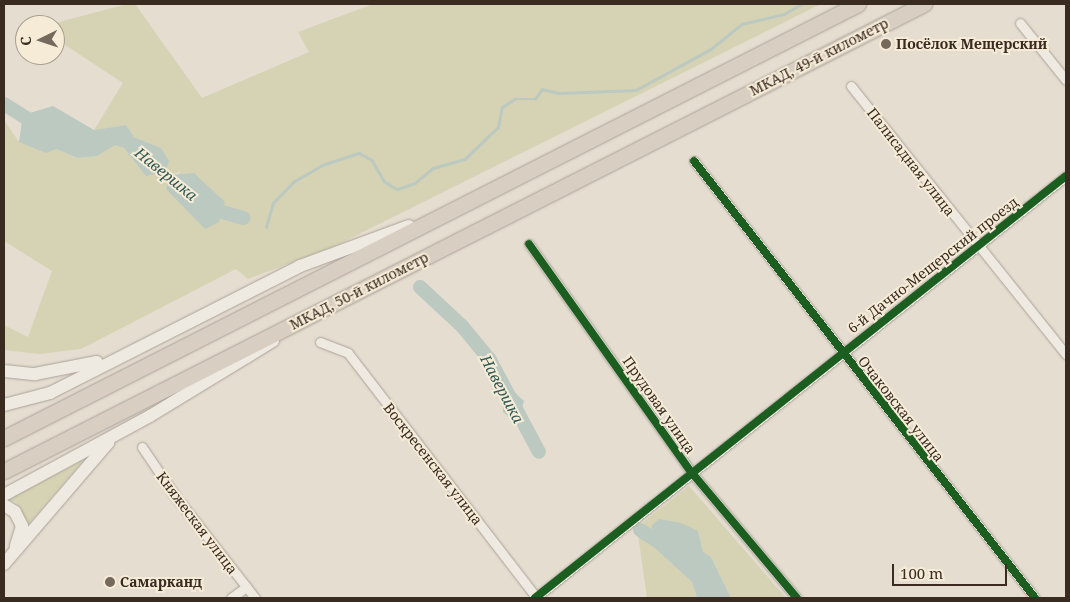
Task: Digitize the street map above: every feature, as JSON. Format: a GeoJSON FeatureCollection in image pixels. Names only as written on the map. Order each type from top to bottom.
{"type":"FeatureCollection","features":[{"type":"Feature","properties":{"kind":"highway"},"geometry":{"type":"LineString","coordinates":[[4,438],[858,4]]}},
{"type":"Feature","properties":{"kind":"highway","name":"МКАД, 49-й километр"},"geometry":{"type":"LineString","coordinates":[[714,111],[924,4]]}},
{"type":"Feature","properties":{"kind":"highway","name":"МКАД, 50-й километр"},"geometry":{"type":"LineString","coordinates":[[5,470],[714,111]]}},
{"type":"Feature","properties":{"kind":"main road"},"geometry":{"type":"LineString","coordinates":[[4,405],[50,393],[132,349],[300,266],[451,210]]}},
{"type":"Feature","properties":{"kind":"main road"},"geometry":{"type":"LineString","coordinates":[[4,494],[117,434],[343,299]]}},
{"type":"Feature","properties":{"kind":"main road"},"geometry":{"type":"LineString","coordinates":[[4,371],[56,372],[132,349]]}},
{"type":"Feature","properties":{"kind":"main road"},"geometry":{"type":"LineString","coordinates":[[8,559],[117,434]]}},
{"type":"Feature","properties":{"kind":"main road"},"geometry":{"type":"LineString","coordinates":[[4,505],[15,512],[22,526],[8,559]]}},
{"type":"Feature","properties":{"kind":"street"},"geometry":{"type":"LineString","coordinates":[[1020,23],[1066,80]]}},
{"type":"Feature","properties":{"kind":"street","name":"Палисадная улица"},"geometry":{"type":"LineString","coordinates":[[851,86],[977,246],[1066,354]]}},
{"type":"Feature","properties":{"kind":"street","name":"Очаковская улица"},"geometry":{"type":"LineString","coordinates":[[694,162],[841,354],[1035,598]]}},
{"type":"Feature","properties":{"kind":"street","name":"6-й Дачно-Мещерский проезд"},"geometry":{"type":"LineString","coordinates":[[536,598],[1066,176]]}},
{"type":"Feature","properties":{"kind":"street","name":"Прудовая улица"},"geometry":{"type":"LineString","coordinates":[[529,244],[692,473],[797,598]]}},
{"type":"Feature","properties":{"kind":"street","name":"Воскресенская улица"},"geometry":{"type":"LineString","coordinates":[[320,342],[348,353],[536,598]]}},
{"type":"Feature","properties":{"kind":"street","name":"Княжеская улица"},"geometry":{"type":"LineString","coordinates":[[142,447],[255,598]]}},
{"type":"Feature","properties":{"kind":"street"},"geometry":{"type":"LineString","coordinates":[[231,598],[246,587]]}},
{"type":"Feature","properties":{"kind":"shaded area"},"geometry":{"type":"Polygon","coordinates":[[[127,4],[135,4],[202,98],[309,52],[298,32],[373,4],[821,4],[335,246],[248,279],[236,269],[81,349],[39,354],[4,350],[4,325],[28,337],[52,271],[4,241],[4,120],[19,142],[56,149],[78,158],[97,156],[115,144],[124,148],[146,175],[162,172],[168,179],[166,189],[181,171],[171,175],[166,170],[161,148],[134,137],[126,125],[94,130],[123,83],[65,45],[65,20],[127,4]]]}},
{"type":"Feature","properties":{"kind":"shaded area"},"geometry":{"type":"Polygon","coordinates":[[[85,459],[27,526],[16,502],[6,499],[85,459]]]}},
{"type":"Feature","properties":{"kind":"shaded area"},"geometry":{"type":"Polygon","coordinates":[[[689,486],[786,598],[731,598],[711,557],[703,552],[698,531],[658,551],[692,582],[697,598],[647,598],[637,527],[689,486]]]}},
{"type":"Feature","properties":{"kind":"water"},"geometry":{"type":"Polygon","coordinates":[[[53,106],[94,130],[126,125],[134,137],[161,148],[169,161],[166,170],[171,175],[194,173],[225,202],[219,222],[205,229],[166,189],[168,179],[162,172],[146,176],[124,148],[115,145],[97,156],[78,158],[56,149],[46,153],[19,142],[23,115],[53,106]]]}},
{"type":"Feature","properties":{"kind":"water"},"geometry":{"type":"Polygon","coordinates":[[[502,388],[511,389],[524,401],[521,411],[511,419],[503,412],[502,388]]]}},
{"type":"Feature","properties":{"kind":"water"},"geometry":{"type":"Polygon","coordinates":[[[659,519],[681,523],[698,531],[703,552],[711,557],[731,598],[697,598],[692,582],[658,551],[651,536],[652,525],[659,519]]]}},
{"type":"Feature","properties":{"kind":"waterway"},"geometry":{"type":"LineString","coordinates":[[266,227],[273,203],[293,182],[322,165],[359,153],[372,160],[384,181],[397,189],[415,183],[433,168],[465,159],[498,127],[502,107],[515,99],[535,99],[542,89],[559,93],[636,90],[711,49],[742,24],[784,14],[801,4]]}},
{"type":"Feature","properties":{"kind":"waterway","name":"Навершка"},"geometry":{"type":"LineString","coordinates":[[4,104],[39,126]]}},
{"type":"Feature","properties":{"kind":"waterway","name":"Навершка"},"geometry":{"type":"LineString","coordinates":[[204,207],[244,218]]}},
{"type":"Feature","properties":{"kind":"waterway","name":"Навершка"},"geometry":{"type":"LineString","coordinates":[[420,287],[462,326],[490,360],[539,452]]}},
{"type":"Feature","properties":{"kind":"waterway","name":"Навершка"},"geometry":{"type":"LineString","coordinates":[[640,530],[666,547]]}},
{"type":"Feature","properties":{"kind":"cycle path"},"geometry":{"type":"LineString","coordinates":[[694,161],[1035,598]]}},
{"type":"Feature","properties":{"kind":"cycle path"},"geometry":{"type":"LineString","coordinates":[[535,598],[1066,176]]}},
{"type":"Feature","properties":{"kind":"cycle path"},"geometry":{"type":"LineString","coordinates":[[529,244],[692,473],[797,598]]}},
{"type":"Feature","properties":{"kind":"place","name":"Посёлок Мещерский"},"geometry":{"type":"Point","coordinates":[886,44]}},
{"type":"Feature","properties":{"kind":"place","name":"Самарканд"},"geometry":{"type":"Point","coordinates":[110,582]}}]}
